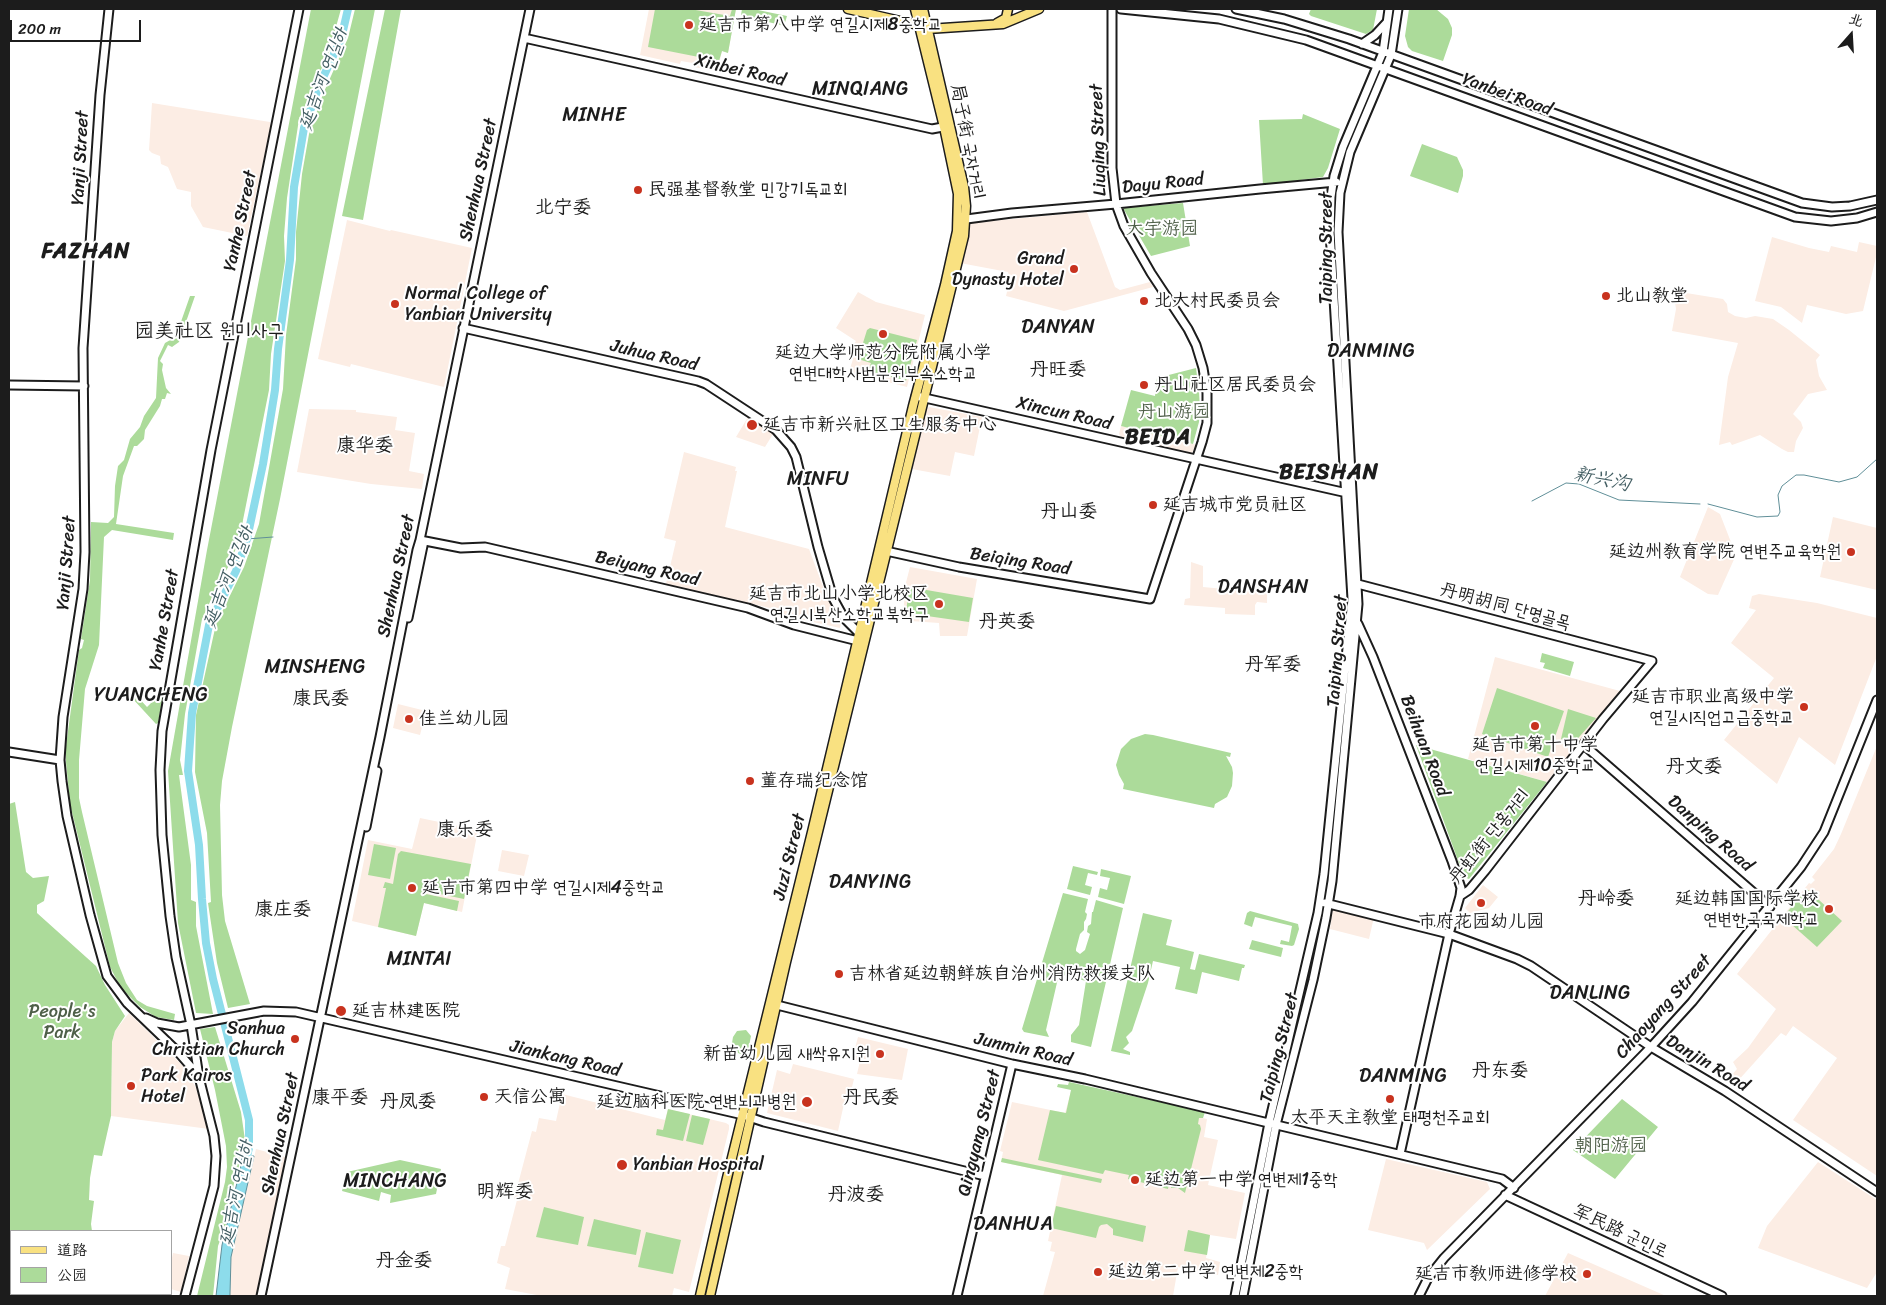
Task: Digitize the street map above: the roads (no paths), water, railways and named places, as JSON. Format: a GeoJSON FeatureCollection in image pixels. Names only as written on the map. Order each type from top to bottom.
{"type":"FeatureCollection","features":[{"type":"Feature","properties":{"kind":"main road"},"geometry":{"type":"LineString","coordinates":[[848,9],[918,24]]}},
{"type":"Feature","properties":{"kind":"main road"},"geometry":{"type":"LineString","coordinates":[[857,9],[918,24]]}},
{"type":"Feature","properties":{"kind":"main road","name":"局子街 국자거리"},"geometry":{"type":"LineString","coordinates":[[915,9],[947,127]]}},
{"type":"Feature","properties":{"kind":"main road","name":"局子街 국자거리"},"geometry":{"type":"LineString","coordinates":[[919,397],[962,219],[947,127],[923,9]]}},
{"type":"Feature","properties":{"kind":"main road"},"geometry":{"type":"LineString","coordinates":[[927,27],[1003,24],[1040,9]]}},
{"type":"Feature","properties":{"kind":"main road"},"geometry":{"type":"LineString","coordinates":[[927,27],[997,23],[1007,12]]}},
{"type":"Feature","properties":{"kind":"main road","name":"Juzi Street"},"geometry":{"type":"LineString","coordinates":[[860,637],[886,551],[919,397]]}},
{"type":"Feature","properties":{"kind":"main road","name":"Juzi Street"},"geometry":{"type":"LineString","coordinates":[[700,1296],[743,1115],[773,1004],[919,397]]}},
{"type":"Feature","properties":{"kind":"main road","name":"Juzi Street"},"geometry":{"type":"LineString","coordinates":[[710,1296],[752,1117],[773,1004]]}},
{"type":"Feature","properties":{"kind":"street","name":"Yanji Street"},"geometry":{"type":"LineString","coordinates":[[110,9],[100,94],[83,348],[85,552],[83,589],[63,718],[60,760],[67,816],[103,966],[112,985],[199,1076]]}},
{"type":"Feature","properties":{"kind":"street","name":"Yanhe Street"},"geometry":{"type":"LineString","coordinates":[[185,1296],[214,1186],[214,1136],[199,1076],[191,1025],[176,957],[166,882],[160,770],[162,731],[211,450],[299,9]]}},
{"type":"Feature","properties":{"kind":"street","name":"Shenhua Street"},"geometry":{"type":"LineString","coordinates":[[526,38],[530,9]]}},
{"type":"Feature","properties":{"kind":"street","name":"Shenhua Street"},"geometry":{"type":"LineString","coordinates":[[265,1296],[465,328],[526,38],[534,9]]}},
{"type":"Feature","properties":{"kind":"street","name":"Liuqing Street"},"geometry":{"type":"LineString","coordinates":[[1112,9],[1112,168],[1116,204],[1124,226],[1188,329],[1200,355],[1206,380],[1208,412],[1202,442],[1150,599]]}},
{"type":"Feature","properties":{"kind":"street","name":"Yanbei Road"},"geometry":{"type":"LineString","coordinates":[[1121,9],[1193,15],[1246,24],[1306,40],[1387,67],[1788,215],[1831,221],[1857,218],[1877,212]]}},
{"type":"Feature","properties":{"kind":"street","name":"Yanbei Road"},"geometry":{"type":"LineString","coordinates":[[1236,9],[1284,19],[1362,44],[1802,204],[1832,207],[1850,206],[1877,200]]}},
{"type":"Feature","properties":{"kind":"street","name":"Taiping Street"},"geometry":{"type":"LineString","coordinates":[[1243,1296],[1273,1124],[1313,980],[1329,904],[1357,622],[1330,226],[1333,182],[1346,140],[1383,52],[1389,9]]}},
{"type":"Feature","properties":{"kind":"street","name":"Taiping Street"},"geometry":{"type":"LineString","coordinates":[[1348,493],[1338,232],[1341,182],[1350,152],[1391,55],[1398,9]]}},
{"type":"Feature","properties":{"kind":"street"},"geometry":{"type":"LineString","coordinates":[[1362,44],[1375,36],[1387,22]]}},
{"type":"Feature","properties":{"kind":"street","name":"Xinbei Road"},"geometry":{"type":"LineString","coordinates":[[526,38],[932,130],[947,127]]}},
{"type":"Feature","properties":{"kind":"street","name":"Dayu Road"},"geometry":{"type":"LineString","coordinates":[[962,219],[1341,182]]}},
{"type":"Feature","properties":{"kind":"street","name":"Juhua Road"},"geometry":{"type":"LineString","coordinates":[[465,328],[698,381],[706,384],[776,430],[791,447],[796,457],[824,570],[833,598],[844,618],[860,637]]}},
{"type":"Feature","properties":{"kind":"street"},"geometry":{"type":"LineString","coordinates":[[9,385],[84,386]]}},
{"type":"Feature","properties":{"kind":"street","name":"Xincun Road"},"geometry":{"type":"LineString","coordinates":[[919,397],[1348,493]]}},
{"type":"Feature","properties":{"kind":"street","name":"Beiyang Road"},"geometry":{"type":"LineString","coordinates":[[422,541],[461,548],[485,547],[748,608],[794,625],[860,637]]}},
{"type":"Feature","properties":{"kind":"street","name":"Beiqing Road"},"geometry":{"type":"LineString","coordinates":[[886,551],[959,567],[1150,599]]}},
{"type":"Feature","properties":{"kind":"street","name":"Taiping Street"},"geometry":{"type":"LineString","coordinates":[[1234,1296],[1320,902],[1354,583]]}},
{"type":"Feature","properties":{"kind":"street","name":"丹明胡同 단명골목"},"geometry":{"type":"LineString","coordinates":[[1354,583],[1652,661]]}},
{"type":"Feature","properties":{"kind":"street","name":"Beihuan Road"},"geometry":{"type":"LineString","coordinates":[[1351,610],[1373,656],[1452,861],[1461,888],[1460,896]]}},
{"type":"Feature","properties":{"kind":"street","name":"丹虹街 단홍거리"},"geometry":{"type":"LineString","coordinates":[[1400,1154],[1449,934],[1460,896],[1469,890],[1485,871],[1603,719],[1652,661]]}},
{"type":"Feature","properties":{"kind":"street","name":"Chaoyang Street"},"geometry":{"type":"LineString","coordinates":[[1419,1296],[1428,1278],[1438,1265],[1651,1047],[1692,1002],[1770,907],[1822,837],[1877,700]]}},
{"type":"Feature","properties":{"kind":"street","name":"Danping Road"},"geometry":{"type":"LineString","coordinates":[[1584,745],[1770,907]]}},
{"type":"Feature","properties":{"kind":"street"},"geometry":{"type":"LineString","coordinates":[[9,752],[60,760]]}},
{"type":"Feature","properties":{"kind":"street","name":"Danjin Road"},"geometry":{"type":"LineString","coordinates":[[1320,902],[1449,934],[1503,952],[1531,966],[1651,1047],[1725,1091],[1877,1192]]}},
{"type":"Feature","properties":{"kind":"street","name":"Junmin Road"},"geometry":{"type":"LineString","coordinates":[[773,1004],[1012,1064],[1085,1079],[1273,1124]]}},
{"type":"Feature","properties":{"kind":"street","name":"Jiankang Road"},"geometry":{"type":"LineString","coordinates":[[137,1013],[151,1021],[179,1027],[253,1013],[274,1010],[290,1011],[752,1117],[985,1176]]}},
{"type":"Feature","properties":{"kind":"street","name":"Shenhua Street"},"geometry":{"type":"LineString","coordinates":[[261,1296],[323,1019]]}},
{"type":"Feature","properties":{"kind":"street","name":"Qingyang Street"},"geometry":{"type":"LineString","coordinates":[[957,1296],[1012,1064]]}},
{"type":"Feature","properties":{"kind":"street"},"geometry":{"type":"LineString","coordinates":[[1273,1124],[1502,1179],[1514,1188]]}},
{"type":"Feature","properties":{"kind":"street","name":"军民路 군민로"},"geometry":{"type":"LineString","coordinates":[[1506,1195],[1722,1296]]}},
{"type":"Feature","properties":{"kind":"water"},"geometry":{"type":"Polygon","coordinates":[[[242,1156],[254,1156],[231,1257],[230,1296],[216,1296],[222,1245],[242,1156]]]}},
{"type":"Feature","properties":{"kind":"waterway","name":"延吉河 연길하"},"geometry":{"type":"LineString","coordinates":[[245,1165],[249,1148],[249,1120],[213,979],[206,943],[199,845],[188,771],[192,713],[209,625],[236,571],[247,539],[263,464],[275,390],[278,349],[290,260],[294,187],[304,128],[319,86],[341,39],[348,9]]}},
{"type":"Feature","properties":{"kind":"waterway","name":"新兴沟"},"geometry":{"type":"LineString","coordinates":[[1708,504],[1757,517],[1778,516],[1780,512],[1778,495],[1782,486],[1796,475],[1839,482],[1857,477],[1877,459]]}},
{"type":"Feature","properties":{"kind":"waterway","name":"新兴沟"},"geometry":{"type":"LineString","coordinates":[[1532,501],[1566,483],[1579,484],[1619,500],[1700,504]]}},
{"type":"Feature","properties":{"kind":"waterway","name":"新兴沟"},"geometry":{"type":"LineString","coordinates":[[247,539],[273,537]]}},
{"type":"Feature","properties":{"kind":"place","name":"延吉市第八中学 연길시제8중학교"},"geometry":{"type":"Point","coordinates":[689,25]}},
{"type":"Feature","properties":{"kind":"place","name":"民强基督教堂 민강기독교회"},"geometry":{"type":"Point","coordinates":[638,190]}},
{"type":"Feature","properties":{"kind":"place","name":"Grand Dynasty Hotel"},"geometry":{"type":"Point","coordinates":[1074,269]}},
{"type":"Feature","properties":{"kind":"place","name":"北山教堂"},"geometry":{"type":"Point","coordinates":[1606,296]}},
{"type":"Feature","properties":{"kind":"place","name":"北大村民委员会"},"geometry":{"type":"Point","coordinates":[1144,301]}},
{"type":"Feature","properties":{"kind":"place","name":"Normal College of Yanbian University"},"geometry":{"type":"Point","coordinates":[395,304]}},
{"type":"Feature","properties":{"kind":"place","name":"延边大学师范分院附属小学 연변대학사범분원부속소학교"},"geometry":{"type":"Point","coordinates":[883,334]}},
{"type":"Feature","properties":{"kind":"place","name":"丹山社区居民委员会"},"geometry":{"type":"Point","coordinates":[1144,385]}},
{"type":"Feature","properties":{"kind":"place","name":"延吉市新兴社区卫生服务中心"},"geometry":{"type":"Point","coordinates":[752,425]}},
{"type":"Feature","properties":{"kind":"place","name":"延吉城市党员社区"},"geometry":{"type":"Point","coordinates":[1153,505]}},
{"type":"Feature","properties":{"kind":"place","name":"延边州教育学院 연변주교육학원"},"geometry":{"type":"Point","coordinates":[1851,552]}},
{"type":"Feature","properties":{"kind":"place","name":"延吉市北山小学北校区 연길시북산소학교북학구"},"geometry":{"type":"Point","coordinates":[939,604]}},
{"type":"Feature","properties":{"kind":"place","name":"延吉市职业高级中学 연길시직업고급중학교"},"geometry":{"type":"Point","coordinates":[1804,707]}},
{"type":"Feature","properties":{"kind":"place","name":"佳兰幼儿园"},"geometry":{"type":"Point","coordinates":[409,719]}},
{"type":"Feature","properties":{"kind":"place","name":"延吉市第十中学 연길시제10중학교"},"geometry":{"type":"Point","coordinates":[1535,726]}},
{"type":"Feature","properties":{"kind":"place","name":"董存瑞纪念馆"},"geometry":{"type":"Point","coordinates":[750,781]}},
{"type":"Feature","properties":{"kind":"place","name":"延吉市第四中学 연길시제4중학교"},"geometry":{"type":"Point","coordinates":[412,888]}},
{"type":"Feature","properties":{"kind":"place","name":"市府花园幼儿园"},"geometry":{"type":"Point","coordinates":[1481,903]}},
{"type":"Feature","properties":{"kind":"place","name":"延边韩国国际学校 연변한국국제학교"},"geometry":{"type":"Point","coordinates":[1829,909]}},
{"type":"Feature","properties":{"kind":"place","name":"吉林省延边朝鲜族自治州消防救援支队"},"geometry":{"type":"Point","coordinates":[839,974]}},
{"type":"Feature","properties":{"kind":"place","name":"延吉林建医院"},"geometry":{"type":"Point","coordinates":[341,1011]}},
{"type":"Feature","properties":{"kind":"place","name":"Sanhua Christian Church"},"geometry":{"type":"Point","coordinates":[295,1039]}},
{"type":"Feature","properties":{"kind":"place","name":"新苗幼儿园 새싹유지원"},"geometry":{"type":"Point","coordinates":[880,1054]}},
{"type":"Feature","properties":{"kind":"place","name":"Park Kairos Hotel"},"geometry":{"type":"Point","coordinates":[131,1086]}},
{"type":"Feature","properties":{"kind":"place","name":"天信公寓"},"geometry":{"type":"Point","coordinates":[484,1097]}},
{"type":"Feature","properties":{"kind":"place","name":"太平天主教堂 태평천주교회"},"geometry":{"type":"Point","coordinates":[1390,1099]}},
{"type":"Feature","properties":{"kind":"place","name":"延边脑科医院 연변뇌과병원"},"geometry":{"type":"Point","coordinates":[807,1102]}},
{"type":"Feature","properties":{"kind":"place","name":"Yanbian Hospital"},"geometry":{"type":"Point","coordinates":[622,1165]}},
{"type":"Feature","properties":{"kind":"place","name":"延边第一中学 연변제1중학"},"geometry":{"type":"Point","coordinates":[1135,1180]}},
{"type":"Feature","properties":{"kind":"place","name":"延边第二中学 연변제2중학"},"geometry":{"type":"Point","coordinates":[1098,1272]}},
{"type":"Feature","properties":{"kind":"place","name":"延吉市教师进修学校"},"geometry":{"type":"Point","coordinates":[1587,1274]}},
{"type":"Feature","properties":{"kind":"district","name":"MINQIANG"},"geometry":{"type":"Point","coordinates":[860,90]}},
{"type":"Feature","properties":{"kind":"district","name":"MINHE"},"geometry":{"type":"Point","coordinates":[594,116]}},
{"type":"Feature","properties":{"kind":"district","name":"北宁委"},"geometry":{"type":"Point","coordinates":[563,208]}},
{"type":"Feature","properties":{"kind":"district","name":"FAZHAN"},"geometry":{"type":"Point","coordinates":[86,252]}},
{"type":"Feature","properties":{"kind":"district","name":"DANYAN"},"geometry":{"type":"Point","coordinates":[1058,328]}},
{"type":"Feature","properties":{"kind":"district","name":"园美社区 원미사구"},"geometry":{"type":"Point","coordinates":[209,332]}},
{"type":"Feature","properties":{"kind":"district","name":"DANMING"},"geometry":{"type":"Point","coordinates":[1371,352]}},
{"type":"Feature","properties":{"kind":"district","name":"丹旺委"},"geometry":{"type":"Point","coordinates":[1058,370]}},
{"type":"Feature","properties":{"kind":"district","name":"BEIDA"},"geometry":{"type":"Point","coordinates":[1158,438]}},
{"type":"Feature","properties":{"kind":"district","name":"康华委"},"geometry":{"type":"Point","coordinates":[365,446]}},
{"type":"Feature","properties":{"kind":"district","name":"BEISHAN"},"geometry":{"type":"Point","coordinates":[1329,473]}},
{"type":"Feature","properties":{"kind":"district","name":"MINFU"},"geometry":{"type":"Point","coordinates":[818,480]}},
{"type":"Feature","properties":{"kind":"district","name":"丹山委"},"geometry":{"type":"Point","coordinates":[1069,512]}},
{"type":"Feature","properties":{"kind":"district","name":"DANSHAN"},"geometry":{"type":"Point","coordinates":[1263,588]}},
{"type":"Feature","properties":{"kind":"district","name":"丹英委"},"geometry":{"type":"Point","coordinates":[1007,622]}},
{"type":"Feature","properties":{"kind":"district","name":"丹军委"},"geometry":{"type":"Point","coordinates":[1273,665]}},
{"type":"Feature","properties":{"kind":"district","name":"MINSHENG"},"geometry":{"type":"Point","coordinates":[315,668]}},
{"type":"Feature","properties":{"kind":"district","name":"YUANCHENG"},"geometry":{"type":"Point","coordinates":[151,696]}},
{"type":"Feature","properties":{"kind":"district","name":"康民委"},"geometry":{"type":"Point","coordinates":[321,699]}},
{"type":"Feature","properties":{"kind":"district","name":"丹文委"},"geometry":{"type":"Point","coordinates":[1694,767]}},
{"type":"Feature","properties":{"kind":"district","name":"康乐委"},"geometry":{"type":"Point","coordinates":[465,830]}},
{"type":"Feature","properties":{"kind":"district","name":"DANYING"},"geometry":{"type":"Point","coordinates":[870,883]}},
{"type":"Feature","properties":{"kind":"district","name":"丹岭委"},"geometry":{"type":"Point","coordinates":[1606,899]}},
{"type":"Feature","properties":{"kind":"district","name":"康庄委"},"geometry":{"type":"Point","coordinates":[283,910]}},
{"type":"Feature","properties":{"kind":"district","name":"MINTAI"},"geometry":{"type":"Point","coordinates":[419,960]}},
{"type":"Feature","properties":{"kind":"district","name":"DANLING"},"geometry":{"type":"Point","coordinates":[1590,994]}},
{"type":"Feature","properties":{"kind":"district","name":"丹东委"},"geometry":{"type":"Point","coordinates":[1500,1071]}},
{"type":"Feature","properties":{"kind":"district","name":"DANMING"},"geometry":{"type":"Point","coordinates":[1403,1077]}},
{"type":"Feature","properties":{"kind":"district","name":"康平委"},"geometry":{"type":"Point","coordinates":[340,1098]}},
{"type":"Feature","properties":{"kind":"district","name":"丹民委"},"geometry":{"type":"Point","coordinates":[871,1098]}},
{"type":"Feature","properties":{"kind":"district","name":"丹凤委"},"geometry":{"type":"Point","coordinates":[408,1102]}},
{"type":"Feature","properties":{"kind":"district","name":"MINCHANG"},"geometry":{"type":"Point","coordinates":[395,1182]}},
{"type":"Feature","properties":{"kind":"district","name":"明辉委"},"geometry":{"type":"Point","coordinates":[505,1192]}},
{"type":"Feature","properties":{"kind":"district","name":"丹波委"},"geometry":{"type":"Point","coordinates":[856,1195]}},
{"type":"Feature","properties":{"kind":"district","name":"DANHUA"},"geometry":{"type":"Point","coordinates":[1013,1225]}},
{"type":"Feature","properties":{"kind":"district","name":"丹金委"},"geometry":{"type":"Point","coordinates":[404,1261]}},
{"type":"Feature","properties":{"kind":"park label","name":"大宇游园"},"geometry":{"type":"Point","coordinates":[1162,229]}},
{"type":"Feature","properties":{"kind":"park label","name":"丹山游园"},"geometry":{"type":"Point","coordinates":[1174,412]}},
{"type":"Feature","properties":{"kind":"park label","name":"People's Park"},"geometry":{"type":"Point","coordinates":[62,1022]}},
{"type":"Feature","properties":{"kind":"park label","name":"朝阳游园"},"geometry":{"type":"Point","coordinates":[1611,1146]}}]}
